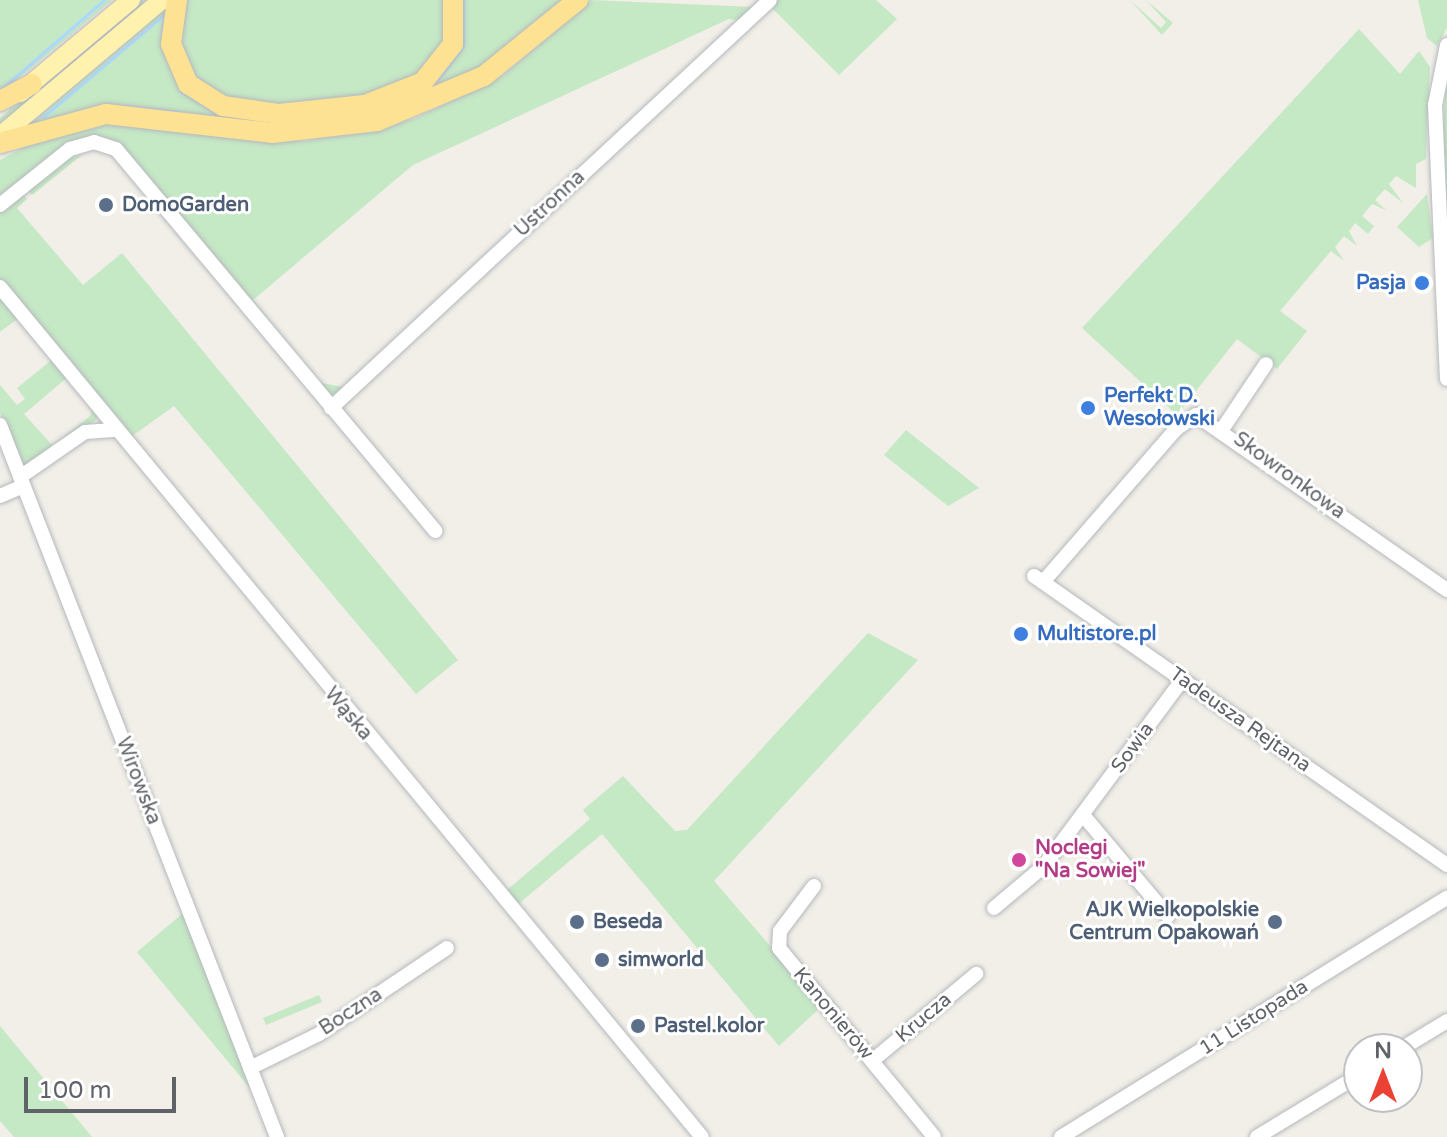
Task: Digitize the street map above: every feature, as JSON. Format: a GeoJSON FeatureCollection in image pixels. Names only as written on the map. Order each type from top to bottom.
{"type":"FeatureCollection","features":[{"type":"Feature","properties":{"kind":"highway"},"geometry":{"type":"LineString","coordinates":[[177,0],[171,44],[188,84],[223,106],[279,114],[365,105],[423,82],[453,44],[453,0]]}},
{"type":"Feature","properties":{"kind":"highway"},"geometry":{"type":"LineString","coordinates":[[0,143],[106,114],[272,133],[377,121],[493,71],[578,0]]}},
{"type":"Feature","properties":{"kind":"highway"},"geometry":{"type":"LineString","coordinates":[[0,101],[39,78]]}},
{"type":"Feature","properties":{"kind":"main road"},"geometry":{"type":"LineString","coordinates":[[0,111],[131,0]]}},
{"type":"Feature","properties":{"kind":"main road"},"geometry":{"type":"LineString","coordinates":[[0,136],[162,0]]}},
{"type":"Feature","properties":{"kind":"street","name":"Ustronna"},"geometry":{"type":"LineString","coordinates":[[331,408],[770,0]]}},
{"type":"Feature","properties":{"kind":"street"},"geometry":{"type":"LineString","coordinates":[[1444,51],[1435,124],[1447,379]]}},
{"type":"Feature","properties":{"kind":"street"},"geometry":{"type":"LineString","coordinates":[[0,205],[70,149],[94,142],[116,149],[435,531]]}},
{"type":"Feature","properties":{"kind":"street","name":"Wąska"},"geometry":{"type":"LineString","coordinates":[[0,287],[113,430],[702,1137]]}},
{"type":"Feature","properties":{"kind":"street"},"geometry":{"type":"LineString","coordinates":[[1223,428],[1266,364]]}},
{"type":"Feature","properties":{"kind":"street","name":"Skowronkowa"},"geometry":{"type":"LineString","coordinates":[[1038,579],[1186,418],[1203,416],[1447,590]]}},
{"type":"Feature","properties":{"kind":"street","name":"Wirowska"},"geometry":{"type":"LineString","coordinates":[[0,425],[277,1137]]}},
{"type":"Feature","properties":{"kind":"street"},"geometry":{"type":"LineString","coordinates":[[0,496],[85,432],[113,430]]}},
{"type":"Feature","properties":{"kind":"street","name":"Tadeusza Rejtana"},"geometry":{"type":"LineString","coordinates":[[1038,579],[1447,865]]}},
{"type":"Feature","properties":{"kind":"street","name":"Sowia"},"geometry":{"type":"LineString","coordinates":[[994,908],[1036,874],[1182,680]]}},
{"type":"Feature","properties":{"kind":"street"},"geometry":{"type":"LineString","coordinates":[[1083,815],[1168,916]]}},
{"type":"Feature","properties":{"kind":"street","name":"Kanonierów"},"geometry":{"type":"LineString","coordinates":[[814,886],[780,931],[779,948],[934,1137]]}},
{"type":"Feature","properties":{"kind":"street","name":"11 Listopada"},"geometry":{"type":"LineString","coordinates":[[1061,1137],[1447,898]]}},
{"type":"Feature","properties":{"kind":"street","name":"Boczna"},"geometry":{"type":"LineString","coordinates":[[250,1068],[319,1034],[447,948]]}},
{"type":"Feature","properties":{"kind":"street","name":"Krucza"},"geometry":{"type":"LineString","coordinates":[[872,1061],[976,974]]}},
{"type":"Feature","properties":{"kind":"street"},"geometry":{"type":"LineString","coordinates":[[1423,1036],[1447,1021]]}},
{"type":"Feature","properties":{"kind":"street"},"geometry":{"type":"LineString","coordinates":[[1257,1137],[1343,1085]]}},
{"type":"Feature","properties":{"kind":"green space"},"geometry":{"type":"Polygon","coordinates":[[[0,0],[112,0],[0,94],[0,0]]]}},
{"type":"Feature","properties":{"kind":"green space"},"geometry":{"type":"Polygon","coordinates":[[[140,0],[153,0],[0,128],[0,118],[140,0]]]}},
{"type":"Feature","properties":{"kind":"green space"},"geometry":{"type":"Polygon","coordinates":[[[186,0],[449,0],[453,18],[431,71],[364,101],[238,107],[182,69],[179,15],[186,0]]]}},
{"type":"Feature","properties":{"kind":"green space"},"geometry":{"type":"Polygon","coordinates":[[[460,0],[572,0],[462,84],[302,128],[149,111],[24,129],[170,5],[170,67],[255,119],[437,79],[454,57],[460,0]]]}},
{"type":"Feature","properties":{"kind":"green space"},"geometry":{"type":"Polygon","coordinates":[[[591,0],[753,7],[338,395],[326,394],[115,143],[97,137],[0,201],[0,160],[45,136],[113,123],[305,141],[414,119],[504,75],[591,0]],[[729,19],[413,165],[253,300],[320,383],[344,387],[738,20],[729,19]]]}},
{"type":"Feature","properties":{"kind":"green space"},"geometry":{"type":"Polygon","coordinates":[[[776,0],[876,0],[897,19],[839,75],[770,6],[776,0]]]}},
{"type":"Feature","properties":{"kind":"green space"},"geometry":{"type":"Polygon","coordinates":[[[1130,0],[1161,28],[1166,22],[1146,0],[1173,23],[1162,35],[1130,0]]]}},
{"type":"Feature","properties":{"kind":"green space"},"geometry":{"type":"Polygon","coordinates":[[[1418,0],[1447,0],[1447,28],[1437,46],[1427,38],[1418,0]]]}},
{"type":"Feature","properties":{"kind":"green space"},"geometry":{"type":"Polygon","coordinates":[[[1359,29],[1400,74],[1419,51],[1430,67],[1426,159],[1416,164],[1416,188],[1396,176],[1389,184],[1403,203],[1385,189],[1375,200],[1386,210],[1372,204],[1362,216],[1374,226],[1368,234],[1355,223],[1349,231],[1357,246],[1344,236],[1335,247],[1344,261],[1331,251],[1280,311],[1307,331],[1277,369],[1237,339],[1177,415],[1082,328],[1359,29]]]}},
{"type":"Feature","properties":{"kind":"green space"},"geometry":{"type":"Polygon","coordinates":[[[1447,70],[1447,223],[1443,127],[1447,70]]]}},
{"type":"Feature","properties":{"kind":"green space"},"geometry":{"type":"Polygon","coordinates":[[[82,155],[32,195],[27,189],[63,159],[82,155]]]}},
{"type":"Feature","properties":{"kind":"green space"},"geometry":{"type":"Polygon","coordinates":[[[21,193],[27,199],[17,208],[83,285],[122,253],[458,660],[416,694],[174,406],[128,439],[0,282],[0,210],[21,193]]]}},
{"type":"Feature","properties":{"kind":"green space"},"geometry":{"type":"Polygon","coordinates":[[[1427,194],[1433,238],[1419,247],[1397,227],[1427,194]]]}},
{"type":"Feature","properties":{"kind":"green space"},"geometry":{"type":"Polygon","coordinates":[[[0,293],[20,317],[0,332],[0,293]]]}},
{"type":"Feature","properties":{"kind":"green space"},"geometry":{"type":"Polygon","coordinates":[[[54,358],[69,376],[24,414],[53,446],[91,415],[92,402],[98,418],[26,469],[0,413],[0,385],[17,405],[25,399],[17,388],[54,358]]]}},
{"type":"Feature","properties":{"kind":"green space"},"geometry":{"type":"Polygon","coordinates":[[[906,430],[979,488],[948,506],[884,455],[906,430]]]}},
{"type":"Feature","properties":{"kind":"green space"},"geometry":{"type":"Polygon","coordinates":[[[868,633],[918,660],[714,881],[822,1006],[779,1046],[602,834],[517,905],[506,891],[590,819],[583,810],[623,776],[675,831],[687,830],[868,633]]]}},
{"type":"Feature","properties":{"kind":"green space"},"geometry":{"type":"Polygon","coordinates":[[[183,913],[254,1093],[137,952],[183,913]]]}},
{"type":"Feature","properties":{"kind":"green space"},"geometry":{"type":"Polygon","coordinates":[[[319,995],[322,1002],[266,1025],[263,1018],[319,995]]]}},
{"type":"Feature","properties":{"kind":"green space"},"geometry":{"type":"Polygon","coordinates":[[[0,1026],[92,1137],[14,1137],[0,1121],[0,1026]]]}},
{"type":"Feature","properties":{"kind":"waterway"},"geometry":{"type":"LineString","coordinates":[[0,90],[104,0]]}},
{"type":"Feature","properties":{"kind":"waterway"},"geometry":{"type":"LineString","coordinates":[[431,88],[463,46],[463,0]]}},
{"type":"Feature","properties":{"kind":"waterway"},"geometry":{"type":"LineString","coordinates":[[43,117],[165,14]]}},
{"type":"Feature","properties":{"kind":"waterway"},"geometry":{"type":"LineString","coordinates":[[162,41],[163,21]]}},
{"type":"Feature","properties":{"kind":"waterway"},"geometry":{"type":"LineString","coordinates":[[163,48],[182,92],[226,118]]}},
{"type":"Feature","properties":{"kind":"waterway"},"geometry":{"type":"LineString","coordinates":[[123,106],[179,112]]}},
{"type":"Feature","properties":{"kind":"waterway"},"geometry":{"type":"LineString","coordinates":[[34,124],[92,108]]}},
{"type":"Feature","properties":{"kind":"place","name":"DomoGarden"},"geometry":{"type":"Point","coordinates":[106,205]}},
{"type":"Feature","properties":{"kind":"place","name":"Pasja"},"geometry":{"type":"Point","coordinates":[1422,283]}},
{"type":"Feature","properties":{"kind":"place","name":"Perfekt D. Wesołowski"},"geometry":{"type":"Point","coordinates":[1088,408]}},
{"type":"Feature","properties":{"kind":"place","name":"Multistore.pl"},"geometry":{"type":"Point","coordinates":[1021,634]}},
{"type":"Feature","properties":{"kind":"place","name":"Noclegi \"Na Sowiej\""},"geometry":{"type":"Point","coordinates":[1019,860]}},
{"type":"Feature","properties":{"kind":"place","name":"Beseda"},"geometry":{"type":"Point","coordinates":[577,922]}},
{"type":"Feature","properties":{"kind":"place","name":"AJK Wielkopolskie Centrum Opakowań"},"geometry":{"type":"Point","coordinates":[1275,922]}},
{"type":"Feature","properties":{"kind":"place","name":"simworld"},"geometry":{"type":"Point","coordinates":[602,960]}},
{"type":"Feature","properties":{"kind":"place","name":"Pastel.kolor"},"geometry":{"type":"Point","coordinates":[638,1026]}}]}
